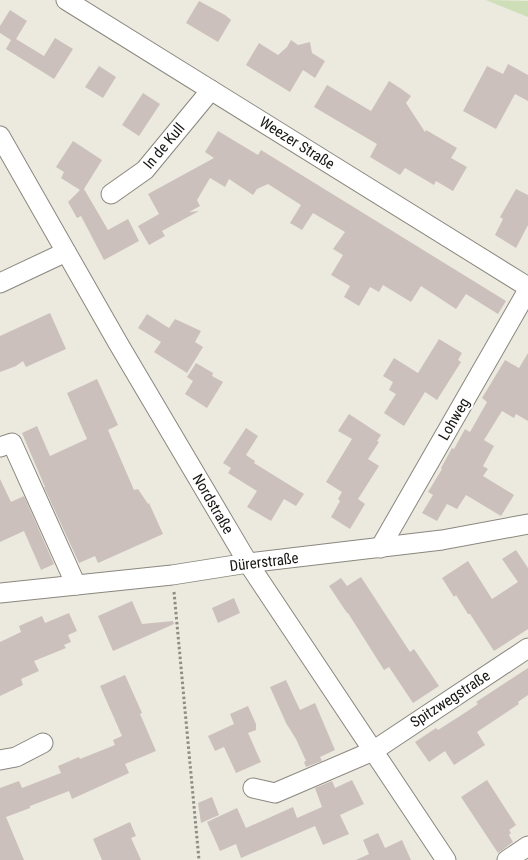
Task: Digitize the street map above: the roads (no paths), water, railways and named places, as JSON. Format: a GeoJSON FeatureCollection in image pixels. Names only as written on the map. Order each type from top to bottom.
{"type":"FeatureCollection","features":[{"type":"Feature","properties":{"kind":"street","name":"Weezer Straße"},"geometry":{"type":"LineString","coordinates":[[66,0],[528,288]]}},
{"type":"Feature","properties":{"kind":"street","name":"In de Kull"},"geometry":{"type":"LineString","coordinates":[[111,194],[145,170],[211,90]]}},
{"type":"Feature","properties":{"kind":"street","name":"Nordstraße"},"geometry":{"type":"LineString","coordinates":[[0,136],[248,563],[446,860]]}},
{"type":"Feature","properties":{"kind":"street"},"geometry":{"type":"LineString","coordinates":[[0,283],[66,252]]}},
{"type":"Feature","properties":{"kind":"street","name":"Lohweg"},"geometry":{"type":"LineString","coordinates":[[380,548],[528,288]]}},
{"type":"Feature","properties":{"kind":"street"},"geometry":{"type":"LineString","coordinates":[[0,447],[12,442],[76,585]]}},
{"type":"Feature","properties":{"kind":"street","name":"Dürerstraße"},"geometry":{"type":"LineString","coordinates":[[0,593],[172,575],[248,563],[525,531]]}},
{"type":"Feature","properties":{"kind":"street","name":"Spitzwegstraße"},"geometry":{"type":"LineString","coordinates":[[253,788],[275,793],[373,751],[528,648]]}},
{"type":"Feature","properties":{"kind":"street"},"geometry":{"type":"LineString","coordinates":[[0,760],[16,757],[43,743]]}},
{"type":"Feature","properties":{"kind":"street"},"geometry":{"type":"LineString","coordinates":[[507,860],[528,846]]}}]}
